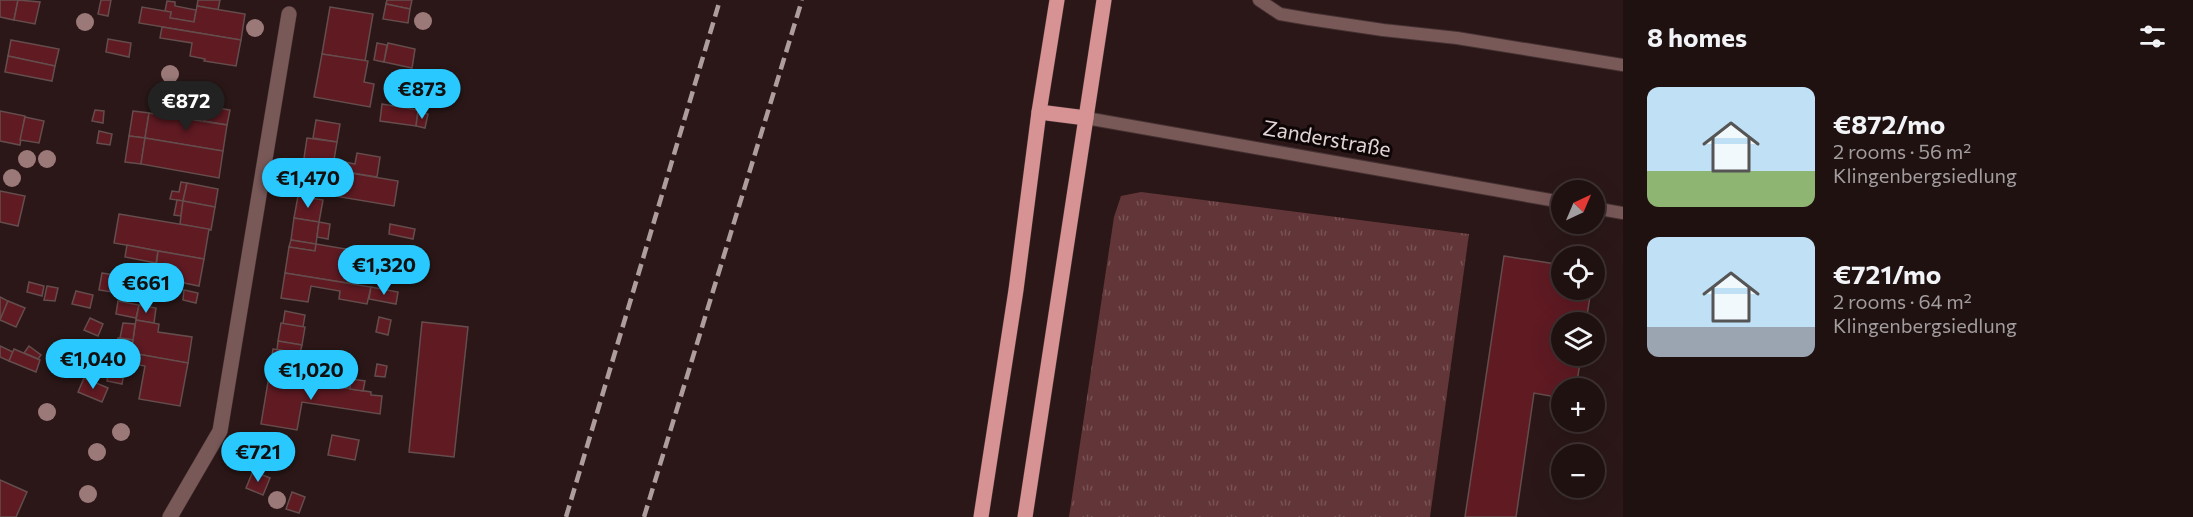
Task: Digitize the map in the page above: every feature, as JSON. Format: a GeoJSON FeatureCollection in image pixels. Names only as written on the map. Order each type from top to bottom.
{"type":"FeatureCollection","features":[{"type":"Feature","properties":{"kind":"main road"},"geometry":{"type":"LineString","coordinates":[[981,517],[1057,0]]}},
{"type":"Feature","properties":{"kind":"main road"},"geometry":{"type":"LineString","coordinates":[[1025,517],[1104,0]]}},
{"type":"Feature","properties":{"kind":"main road","name":"Zanderstraße"},"geometry":{"type":"LineString","coordinates":[[1039,112],[1086,118]]}},
{"type":"Feature","properties":{"kind":"street"},"geometry":{"type":"LineString","coordinates":[[171,517],[219,431],[290,14]]}},
{"type":"Feature","properties":{"kind":"lane"},"geometry":{"type":"LineString","coordinates":[[1259,0],[1280,14],[1623,64]]}},
{"type":"Feature","properties":{"kind":"lane","name":"Zanderstraße"},"geometry":{"type":"LineString","coordinates":[[1086,118],[1551,200]]}},
{"type":"Feature","properties":{"kind":"lane"},"geometry":{"type":"LineString","coordinates":[[1605,210],[1623,213]]}},
{"type":"Feature","properties":{"kind":"green space"},"geometry":{"type":"Polygon","coordinates":[[[1141,192],[1469,234],[1430,517],[1069,517],[1114,217],[1121,196],[1141,192]]]}},
{"type":"Feature","properties":{"kind":"building"},"geometry":{"type":"Polygon","coordinates":[[[0,0],[18,0],[14,20],[0,17],[0,0]]]}},
{"type":"Feature","properties":{"kind":"building"},"geometry":{"type":"Polygon","coordinates":[[[18,0],[40,2],[35,24],[14,20],[18,0]]]}},
{"type":"Feature","properties":{"kind":"building"},"geometry":{"type":"Polygon","coordinates":[[[101,0],[111,0],[108,16],[98,14],[101,0]]]}},
{"type":"Feature","properties":{"kind":"building"},"geometry":{"type":"Polygon","coordinates":[[[198,0],[220,0],[218,10],[197,6],[198,0]]]}},
{"type":"Feature","properties":{"kind":"building"},"geometry":{"type":"Polygon","coordinates":[[[387,0],[412,0],[410,9],[386,4],[387,0]]]}},
{"type":"Feature","properties":{"kind":"building"},"geometry":{"type":"Polygon","coordinates":[[[167,1],[175,2],[175,6],[196,10],[194,22],[170,18],[171,12],[165,11],[167,1]]]}},
{"type":"Feature","properties":{"kind":"building"},"geometry":{"type":"Polygon","coordinates":[[[386,4],[410,9],[408,23],[383,19],[386,4]]]}},
{"type":"Feature","properties":{"kind":"building"},"geometry":{"type":"Polygon","coordinates":[[[197,6],[245,14],[241,40],[139,23],[142,7],[171,12],[170,18],[194,22],[197,6]]]}},
{"type":"Feature","properties":{"kind":"building"},"geometry":{"type":"Polygon","coordinates":[[[330,7],[373,14],[365,61],[322,54],[330,7]]]}},
{"type":"Feature","properties":{"kind":"building"},"geometry":{"type":"Polygon","coordinates":[[[162,27],[241,40],[236,66],[204,61],[205,59],[190,56],[192,43],[160,38],[162,27]]]}},
{"type":"Feature","properties":{"kind":"building"},"geometry":{"type":"Polygon","coordinates":[[[108,39],[131,43],[129,57],[106,52],[108,39]]]}},
{"type":"Feature","properties":{"kind":"building"},"geometry":{"type":"Polygon","coordinates":[[[11,40],[59,49],[55,66],[8,56],[11,40]]]}},
{"type":"Feature","properties":{"kind":"building"},"geometry":{"type":"Polygon","coordinates":[[[377,43],[387,45],[384,62],[374,60],[377,43]]]}},
{"type":"Feature","properties":{"kind":"building"},"geometry":{"type":"Polygon","coordinates":[[[388,43],[415,49],[412,68],[384,62],[388,43]]]}},
{"type":"Feature","properties":{"kind":"building"},"geometry":{"type":"Polygon","coordinates":[[[322,54],[368,61],[364,82],[374,84],[370,107],[314,97],[322,54]]]}},
{"type":"Feature","properties":{"kind":"building"},"geometry":{"type":"Polygon","coordinates":[[[8,56],[55,66],[52,81],[5,72],[8,56]]]}},
{"type":"Feature","properties":{"kind":"building"},"geometry":{"type":"Polygon","coordinates":[[[382,104],[418,110],[416,126],[380,121],[382,104]]]}},
{"type":"Feature","properties":{"kind":"building"},"geometry":{"type":"Polygon","coordinates":[[[207,106],[230,110],[227,125],[204,121],[207,106]]]}},
{"type":"Feature","properties":{"kind":"building"},"geometry":{"type":"Polygon","coordinates":[[[95,110],[104,111],[103,123],[92,121],[95,110]]]}},
{"type":"Feature","properties":{"kind":"building"},"geometry":{"type":"Polygon","coordinates":[[[0,111],[25,116],[20,145],[0,141],[0,111]]]}},
{"type":"Feature","properties":{"kind":"building"},"geometry":{"type":"Polygon","coordinates":[[[133,111],[149,113],[145,138],[129,136],[133,111]]]}},
{"type":"Feature","properties":{"kind":"building"},"geometry":{"type":"Polygon","coordinates":[[[418,112],[428,114],[425,128],[416,126],[418,112]]]}},
{"type":"Feature","properties":{"kind":"building"},"geometry":{"type":"Polygon","coordinates":[[[149,113],[227,125],[223,151],[145,138],[149,113]]]}},
{"type":"Feature","properties":{"kind":"building"},"geometry":{"type":"Polygon","coordinates":[[[25,117],[44,121],[39,143],[20,140],[25,117]]]}},
{"type":"Feature","properties":{"kind":"building"},"geometry":{"type":"Polygon","coordinates":[[[316,120],[340,124],[337,142],[313,138],[316,120]]]}},
{"type":"Feature","properties":{"kind":"building"},"geometry":{"type":"Polygon","coordinates":[[[99,131],[112,134],[110,145],[97,143],[99,131]]]}},
{"type":"Feature","properties":{"kind":"building"},"geometry":{"type":"Polygon","coordinates":[[[129,136],[145,138],[141,164],[125,162],[129,136]]]}},
{"type":"Feature","properties":{"kind":"building"},"geometry":{"type":"Polygon","coordinates":[[[145,138],[223,151],[219,178],[141,164],[145,138]]]}},
{"type":"Feature","properties":{"kind":"building"},"geometry":{"type":"Polygon","coordinates":[[[307,138],[337,142],[334,160],[355,164],[357,153],[380,157],[377,177],[303,165],[307,138]]]}},
{"type":"Feature","properties":{"kind":"building"},"geometry":{"type":"Polygon","coordinates":[[[303,165],[398,181],[394,206],[299,190],[303,165]]]}},
{"type":"Feature","properties":{"kind":"building"},"geometry":{"type":"Polygon","coordinates":[[[181,182],[187,183],[183,201],[170,199],[172,191],[179,192],[181,182]]]}},
{"type":"Feature","properties":{"kind":"building"},"geometry":{"type":"Polygon","coordinates":[[[187,183],[218,189],[215,207],[183,201],[187,183]]]}},
{"type":"Feature","properties":{"kind":"building"},"geometry":{"type":"Polygon","coordinates":[[[0,191],[25,196],[18,226],[0,222],[0,191]]]}},
{"type":"Feature","properties":{"kind":"building"},"geometry":{"type":"Polygon","coordinates":[[[298,196],[323,200],[319,222],[294,218],[298,196]]]}},
{"type":"Feature","properties":{"kind":"building"},"geometry":{"type":"Polygon","coordinates":[[[177,200],[183,201],[181,216],[174,215],[177,200]]]}},
{"type":"Feature","properties":{"kind":"building"},"geometry":{"type":"Polygon","coordinates":[[[183,201],[215,207],[211,230],[180,224],[183,201]]]}},
{"type":"Feature","properties":{"kind":"building"},"geometry":{"type":"Polygon","coordinates":[[[119,214],[209,229],[204,259],[114,243],[119,214]]]}},
{"type":"Feature","properties":{"kind":"building"},"geometry":{"type":"Polygon","coordinates":[[[294,218],[319,222],[316,244],[291,240],[294,218]]]}},
{"type":"Feature","properties":{"kind":"building"},"geometry":{"type":"Polygon","coordinates":[[[319,222],[330,224],[328,239],[317,237],[319,222]]]}},
{"type":"Feature","properties":{"kind":"building"},"geometry":{"type":"Polygon","coordinates":[[[390,224],[415,229],[413,239],[389,234],[390,224]]]}},
{"type":"Feature","properties":{"kind":"building"},"geometry":{"type":"Polygon","coordinates":[[[291,240],[316,244],[315,251],[289,247],[291,240]]]}},
{"type":"Feature","properties":{"kind":"building"},"geometry":{"type":"Polygon","coordinates":[[[316,244],[346,249],[344,257],[358,260],[354,284],[285,273],[289,247],[315,251],[316,244]]]}},
{"type":"Feature","properties":{"kind":"building"},"geometry":{"type":"Polygon","coordinates":[[[127,245],[158,251],[156,263],[125,257],[127,245]]]}},
{"type":"Feature","properties":{"kind":"building"},"geometry":{"type":"Polygon","coordinates":[[[158,251],[204,259],[199,286],[155,277],[158,251]]]}},
{"type":"Feature","properties":{"kind":"building"},"geometry":{"type":"Polygon","coordinates":[[[1504,256],[1551,263],[1551,300],[1589,300],[1588,312],[1551,312],[1551,366],[1579,366],[1578,378],[1551,378],[1551,396],[1534,393],[1516,517],[1465,517],[1504,256]]]}},
{"type":"Feature","properties":{"kind":"building"},"geometry":{"type":"Polygon","coordinates":[[[102,273],[121,276],[118,293],[99,290],[102,273]]]}},
{"type":"Feature","properties":{"kind":"building"},"geometry":{"type":"Polygon","coordinates":[[[285,273],[371,287],[367,304],[339,299],[340,291],[311,286],[308,302],[281,298],[285,273]]]}},
{"type":"Feature","properties":{"kind":"building"},"geometry":{"type":"Polygon","coordinates":[[[29,282],[44,286],[42,296],[27,292],[29,282]]]}},
{"type":"Feature","properties":{"kind":"building"},"geometry":{"type":"Polygon","coordinates":[[[47,286],[58,288],[55,301],[44,300],[47,286]]]}},
{"type":"Feature","properties":{"kind":"building"},"geometry":{"type":"Polygon","coordinates":[[[371,287],[398,292],[396,304],[369,299],[371,287]]]}},
{"type":"Feature","properties":{"kind":"building"},"geometry":{"type":"Polygon","coordinates":[[[184,290],[198,293],[196,303],[183,300],[184,290]]]}},
{"type":"Feature","properties":{"kind":"building"},"geometry":{"type":"Polygon","coordinates":[[[76,291],[93,295],[90,308],[72,304],[76,291]]]}},
{"type":"Feature","properties":{"kind":"building"},"geometry":{"type":"Polygon","coordinates":[[[0,297],[8,301],[0,321],[0,297]]]}},
{"type":"Feature","properties":{"kind":"building"},"geometry":{"type":"Polygon","coordinates":[[[8,301],[25,308],[16,327],[0,320],[8,301]]]}},
{"type":"Feature","properties":{"kind":"building"},"geometry":{"type":"Polygon","coordinates":[[[118,301],[139,305],[136,318],[116,314],[118,301]]]}},
{"type":"Feature","properties":{"kind":"building"},"geometry":{"type":"Polygon","coordinates":[[[139,305],[156,308],[154,323],[136,320],[139,305]]]}},
{"type":"Feature","properties":{"kind":"building"},"geometry":{"type":"Polygon","coordinates":[[[285,311],[305,315],[303,327],[283,324],[285,311]]]}},
{"type":"Feature","properties":{"kind":"building"},"geometry":{"type":"Polygon","coordinates":[[[379,317],[391,320],[388,335],[376,332],[379,317]]]}},
{"type":"Feature","properties":{"kind":"building"},"geometry":{"type":"Polygon","coordinates":[[[90,318],[103,324],[98,336],[84,330],[90,318]]]}},
{"type":"Feature","properties":{"kind":"building"},"geometry":{"type":"Polygon","coordinates":[[[136,320],[159,324],[158,332],[192,337],[188,363],[131,353],[136,320]]]}},
{"type":"Feature","properties":{"kind":"building"},"geometry":{"type":"Polygon","coordinates":[[[422,322],[468,327],[454,457],[409,452],[422,322]]]}},
{"type":"Feature","properties":{"kind":"building"},"geometry":{"type":"Polygon","coordinates":[[[123,323],[135,324],[133,340],[120,338],[123,323]]]}},
{"type":"Feature","properties":{"kind":"building"},"geometry":{"type":"Polygon","coordinates":[[[281,323],[305,327],[302,345],[278,341],[281,323]]]}},
{"type":"Feature","properties":{"kind":"building"},"geometry":{"type":"Polygon","coordinates":[[[118,338],[133,340],[131,348],[117,345],[118,338]]]}},
{"type":"Feature","properties":{"kind":"building"},"geometry":{"type":"Polygon","coordinates":[[[278,341],[302,345],[300,353],[277,350],[278,341]]]}},
{"type":"Feature","properties":{"kind":"building"},"geometry":{"type":"Polygon","coordinates":[[[0,346],[13,352],[9,361],[0,357],[0,346]]]}},
{"type":"Feature","properties":{"kind":"building"},"geometry":{"type":"Polygon","coordinates":[[[29,346],[41,355],[38,359],[24,353],[29,346]]]}},
{"type":"Feature","properties":{"kind":"building"},"geometry":{"type":"Polygon","coordinates":[[[14,349],[40,360],[36,372],[9,361],[14,349]]]}},
{"type":"Feature","properties":{"kind":"building"},"geometry":{"type":"Polygon","coordinates":[[[273,349],[354,364],[350,389],[269,376],[273,349]]]}},
{"type":"Feature","properties":{"kind":"building"},"geometry":{"type":"Polygon","coordinates":[[[121,351],[188,363],[180,406],[139,399],[145,366],[119,361],[121,351]]]}},
{"type":"Feature","properties":{"kind":"building"},"geometry":{"type":"Polygon","coordinates":[[[111,359],[126,362],[122,384],[107,381],[111,359]]]}},
{"type":"Feature","properties":{"kind":"building"},"geometry":{"type":"Polygon","coordinates":[[[377,364],[387,366],[385,377],[375,376],[377,364]]]}},
{"type":"Feature","properties":{"kind":"building"},"geometry":{"type":"Polygon","coordinates":[[[269,376],[371,392],[371,395],[382,396],[380,414],[302,402],[297,430],[261,424],[269,376]]]}},
{"type":"Feature","properties":{"kind":"building"},"geometry":{"type":"Polygon","coordinates":[[[84,378],[108,388],[102,402],[78,392],[84,378]]]}},
{"type":"Feature","properties":{"kind":"building"},"geometry":{"type":"Polygon","coordinates":[[[351,379],[365,381],[363,391],[350,389],[351,379]]]}},
{"type":"Feature","properties":{"kind":"building"},"geometry":{"type":"Polygon","coordinates":[[[332,435],[359,440],[355,460],[328,455],[332,435]]]}},
{"type":"Feature","properties":{"kind":"building"},"geometry":{"type":"Polygon","coordinates":[[[253,471],[270,478],[263,495],[246,488],[253,471]]]}},
{"type":"Feature","properties":{"kind":"building"},"geometry":{"type":"Polygon","coordinates":[[[0,480],[27,492],[16,517],[0,517],[0,480]]]}},
{"type":"Feature","properties":{"kind":"building"},"geometry":{"type":"Polygon","coordinates":[[[292,492],[305,497],[299,513],[286,509],[292,492]]]}},
{"type":"Feature","properties":{"kind":"railway"},"geometry":{"type":"LineString","coordinates":[[566,517],[720,0]]}},
{"type":"Feature","properties":{"kind":"railway"},"geometry":{"type":"LineString","coordinates":[[644,517],[802,0]]}}]}
